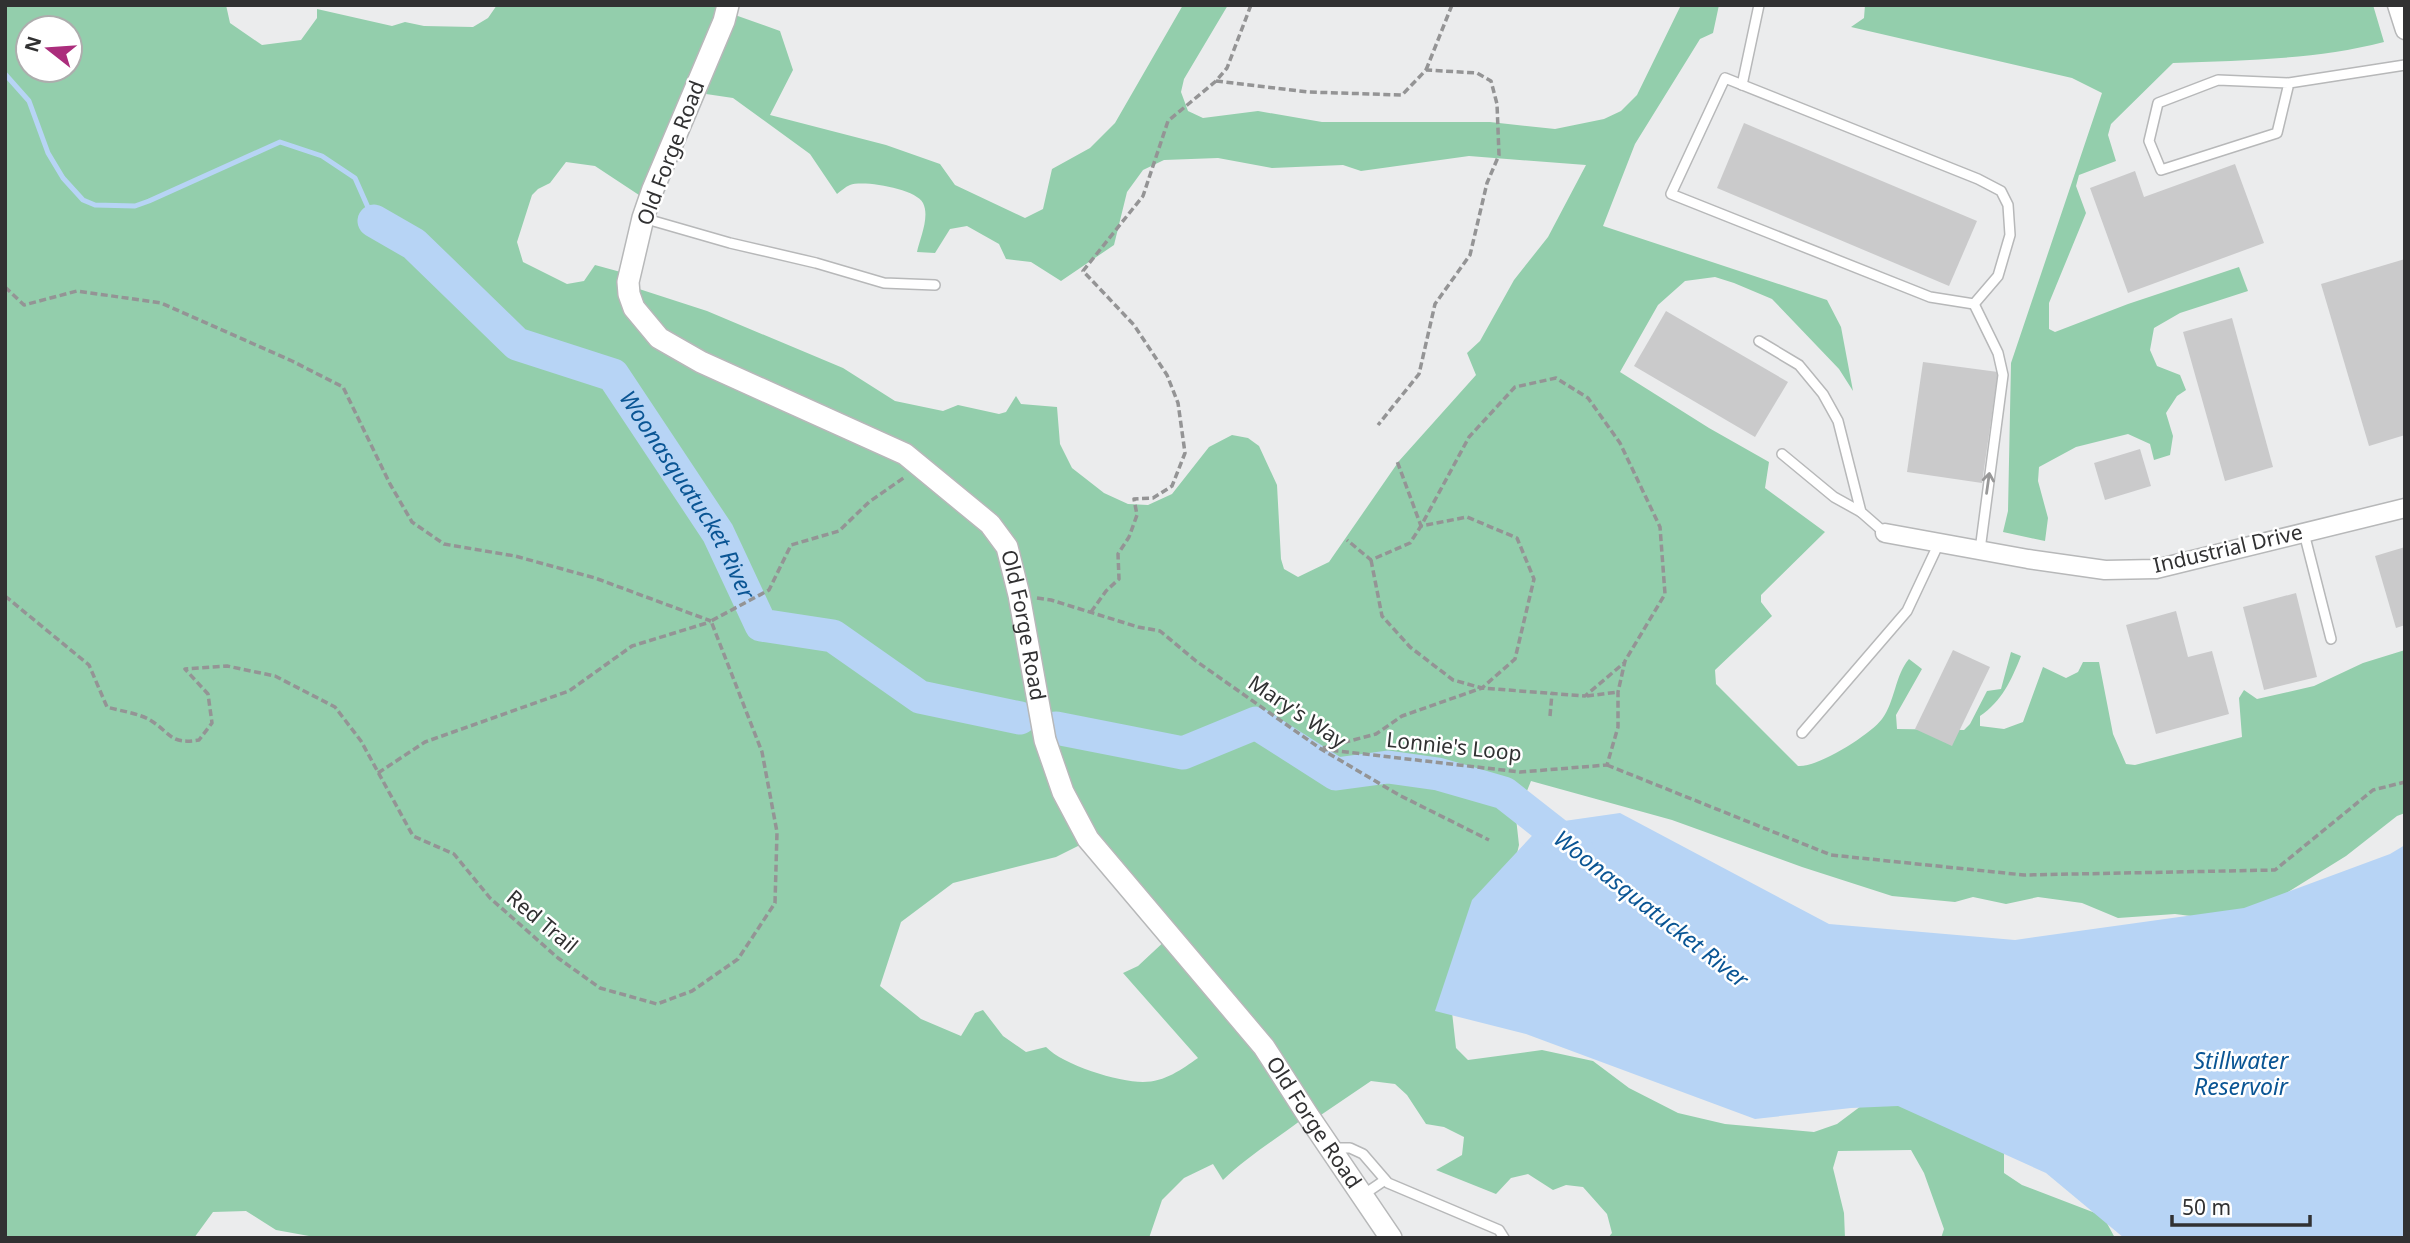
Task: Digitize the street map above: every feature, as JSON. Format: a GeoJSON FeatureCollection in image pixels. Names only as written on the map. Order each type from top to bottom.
{"type":"FeatureCollection","features":[{"type":"Feature","properties":{"kind":"street","name":"Old Forge Road"},"geometry":{"type":"LineString","coordinates":[[728,5],[724,21],[653,188],[643,218],[628,282],[634,308],[659,338],[701,362],[895,449],[922,466],[990,524],[1007,547],[1019,595],[1045,740],[1063,792],[1088,839],[1264,1047],[1391,1238]]}},
{"type":"Feature","properties":{"kind":"street"},"geometry":{"type":"LineString","coordinates":[[2397,5],[2405,30]]}},
{"type":"Feature","properties":{"kind":"street","name":"Industrial Drive"},"geometry":{"type":"LineString","coordinates":[[1885,533],[2105,570],[2156,569],[2405,508]]}},
{"type":"Feature","properties":{"kind":"lane"},"geometry":{"type":"LineString","coordinates":[[1742,85],[1759,5]]}},
{"type":"Feature","properties":{"kind":"lane"},"geometry":{"type":"LineString","coordinates":[[2289,83],[2277,133],[2161,170],[2149,141],[2158,103],[2218,80],[2289,83],[2405,65]]}},
{"type":"Feature","properties":{"kind":"lane"},"geometry":{"type":"LineString","coordinates":[[1725,78],[1978,179],[2001,191],[2008,205],[2010,235],[1998,276],[1974,304],[1930,297],[1671,194],[1725,78]]}},
{"type":"Feature","properties":{"kind":"lane"},"geometry":{"type":"LineString","coordinates":[[643,218],[884,283],[935,285]]}},
{"type":"Feature","properties":{"kind":"lane"},"geometry":{"type":"LineString","coordinates":[[1974,304],[1998,353],[2003,375],[1980,550]]}},
{"type":"Feature","properties":{"kind":"lane"},"geometry":{"type":"LineString","coordinates":[[1759,341],[1799,365],[1823,394],[1838,421],[1861,512]]}},
{"type":"Feature","properties":{"kind":"lane"},"geometry":{"type":"LineString","coordinates":[[1782,454],[1834,497],[1861,512],[1885,533]]}},
{"type":"Feature","properties":{"kind":"lane"},"geometry":{"type":"LineString","coordinates":[[2304,532],[2331,639]]}},
{"type":"Feature","properties":{"kind":"lane"},"geometry":{"type":"LineString","coordinates":[[1802,733],[1907,611],[1939,543]]}},
{"type":"Feature","properties":{"kind":"lane"},"geometry":{"type":"LineString","coordinates":[[1329,1148],[1350,1148],[1363,1154],[1385,1180],[1499,1230],[1504,1238]]}},
{"type":"Feature","properties":{"kind":"lane"},"geometry":{"type":"LineString","coordinates":[[1361,1196],[1385,1180]]}},
{"type":"Feature","properties":{"kind":"path"},"geometry":{"type":"LineString","coordinates":[[1091,612],[1106,591],[1119,579],[1118,554],[1138,516],[1134,499],[1153,498],[1172,486],[1185,453],[1178,403],[1167,375],[1134,325],[1083,271],[1143,195],[1168,121],[1216,81],[1227,68],[1251,5]]}},
{"type":"Feature","properties":{"kind":"path"},"geometry":{"type":"LineString","coordinates":[[1216,81],[1308,92],[1402,95],[1426,70],[1438,46],[1452,5]]}},
{"type":"Feature","properties":{"kind":"path"},"geometry":{"type":"LineString","coordinates":[[1378,425],[1419,374],[1435,304],[1470,255],[1487,183],[1499,155],[1497,104],[1491,81],[1477,74],[1426,70]]}},
{"type":"Feature","properties":{"kind":"path"},"geometry":{"type":"LineString","coordinates":[[5,286],[24,305],[78,291],[161,303],[292,361],[343,387],[390,484],[412,522],[444,544],[514,556],[595,578],[711,621]]}},
{"type":"Feature","properties":{"kind":"path"},"geometry":{"type":"LineString","coordinates":[[1371,560],[1410,543],[1469,437],[1515,387],[1556,378],[1588,398],[1620,443],[1660,527],[1665,594],[1625,661],[1585,696]]}},
{"type":"Feature","properties":{"kind":"path"},"geometry":{"type":"LineString","coordinates":[[1397,461],[1421,526]]}},
{"type":"Feature","properties":{"kind":"path"},"geometry":{"type":"LineString","coordinates":[[378,773],[425,742],[569,691],[632,646],[711,621],[769,590],[791,545],[839,531],[869,502],[922,466]]}},
{"type":"Feature","properties":{"kind":"path"},"geometry":{"type":"LineString","coordinates":[[1321,749],[1376,734],[1402,716],[1455,700],[1482,688],[1515,659],[1534,579],[1517,538],[1467,517],[1421,526]]}},
{"type":"Feature","properties":{"kind":"path"},"geometry":{"type":"LineString","coordinates":[[1347,540],[1371,560],[1382,616],[1410,647],[1453,680],[1482,688],[1585,696],[1618,692]]}},
{"type":"Feature","properties":{"kind":"path","name":"Mary's Way"},"geometry":{"type":"LineString","coordinates":[[1019,595],[1051,600],[1138,627],[1160,631],[1195,661],[1321,749],[1399,795],[1489,840]]}},
{"type":"Feature","properties":{"kind":"path","name":"Red Trail"},"geometry":{"type":"LineString","coordinates":[[5,596],[89,665],[107,706],[149,719],[163,732],[183,743],[199,740],[212,723],[208,694],[185,669],[227,666],[275,676],[335,707],[361,741],[413,836],[454,854],[489,898],[558,958],[600,988],[657,1004],[692,991],[738,959],[775,903],[777,832],[762,752],[711,621]]}},
{"type":"Feature","properties":{"kind":"path"},"geometry":{"type":"LineString","coordinates":[[1625,661],[1618,692],[1618,727],[1607,765],[1831,855],[2024,875],[2275,870],[2373,790],[2405,782]]}},
{"type":"Feature","properties":{"kind":"path"},"geometry":{"type":"LineString","coordinates":[[1549,716],[1552,693]]}},
{"type":"Feature","properties":{"kind":"path","name":"Lonnie's Loop"},"geometry":{"type":"LineString","coordinates":[[1321,749],[1520,772],[1607,765]]}},
{"type":"Feature","properties":{"kind":"green space"},"geometry":{"type":"Polygon","coordinates":[[[5,5],[226,5],[230,23],[262,45],[301,40],[317,18],[317,9],[392,26],[405,22],[424,26],[473,27],[488,18],[497,5],[719,5],[709,37],[642,197],[595,166],[566,162],[550,183],[532,195],[517,242],[523,262],[567,284],[584,281],[595,265],[628,274],[636,288],[707,311],[843,368],[895,401],[943,411],[958,405],[999,414],[1006,412],[1016,396],[1021,404],[1057,407],[1060,444],[1072,468],[1104,493],[1128,504],[1148,505],[1172,494],[1209,447],[1232,435],[1248,438],[1259,446],[1277,485],[1281,559],[1284,569],[1298,577],[1329,562],[1399,461],[1476,375],[1467,353],[1480,341],[1514,280],[1548,237],[1586,165],[1469,156],[1361,171],[1343,165],[1272,168],[1218,158],[1164,160],[1143,170],[1127,192],[1114,245],[1061,281],[1031,262],[1006,259],[999,244],[967,226],[950,229],[935,253],[917,252],[925,215],[923,203],[918,198],[901,190],[866,184],[850,185],[837,194],[810,154],[733,98],[706,94],[735,15],[780,31],[793,70],[770,115],[886,145],[940,164],[955,185],[1025,218],[1043,209],[1052,169],[1090,148],[1115,123],[1183,5],[1228,5],[1184,79],[1181,92],[1188,111],[1203,118],[1258,111],[1322,122],[1490,122],[1555,129],[1604,119],[1621,111],[1637,95],[1681,5],[1719,5],[1713,33],[1700,39],[1635,144],[1603,226],[1827,300],[1841,327],[1853,391],[1839,369],[1772,299],[1715,277],[1685,281],[1658,305],[1620,372],[1769,462],[1765,488],[1825,532],[1761,595],[1761,602],[1772,616],[1715,670],[1716,684],[1798,766],[1830,756],[1876,726],[1890,705],[1904,665],[1909,659],[1922,669],[1896,715],[1897,729],[1964,730],[1970,724],[1987,691],[2001,689],[2011,652],[2021,656],[2000,697],[1980,716],[1980,726],[2004,729],[2023,722],[2043,667],[2066,678],[2078,672],[2083,662],[2099,662],[2113,734],[2126,764],[2135,765],[2242,737],[2239,698],[2244,690],[2257,699],[2314,686],[2363,663],[2405,650],[2405,813],[2397,816],[2346,856],[2280,897],[2215,919],[2175,914],[2118,918],[2082,903],[2038,897],[2006,904],[1973,897],[1955,902],[1892,896],[1672,820],[1531,781],[1516,818],[1519,845],[1514,866],[1452,1012],[1456,1048],[1468,1060],[1542,1050],[1593,1061],[1629,1088],[1678,1113],[1725,1124],[1814,1132],[1837,1124],[1869,1100],[1891,1097],[2004,1137],[2004,1173],[2022,1185],[2103,1216],[2115,1238],[1941,1238],[1944,1229],[1924,1173],[1911,1150],[1838,1151],[1833,1168],[1844,1213],[1845,1238],[1608,1238],[1612,1233],[1607,1214],[1583,1187],[1566,1185],[1553,1190],[1528,1174],[1511,1178],[1496,1194],[1436,1170],[1462,1155],[1464,1137],[1444,1127],[1426,1124],[1407,1095],[1395,1084],[1371,1081],[1312,1121],[1304,1118],[1252,1155],[1223,1180],[1213,1164],[1184,1178],[1162,1200],[1149,1238],[320,1238],[276,1230],[246,1211],[213,1212],[194,1238],[5,1238],[5,5]],[[1088,841],[1056,857],[953,883],[901,922],[880,986],[921,1019],[961,1036],[975,1013],[983,1010],[1003,1036],[1026,1052],[1046,1047],[1065,1060],[1092,1071],[1132,1081],[1159,1080],[1198,1058],[1123,973],[1138,966],[1168,938],[1088,841]]]}},
{"type":"Feature","properties":{"kind":"green space"},"geometry":{"type":"Polygon","coordinates":[[[1865,5],[2373,5],[2384,42],[2306,56],[2173,63],[2111,124],[2108,135],[2116,161],[2079,175],[2076,186],[2086,213],[2049,303],[2049,329],[2055,332],[2239,267],[2248,291],[2180,313],[2154,328],[2150,350],[2157,366],[2180,375],[2186,390],[2177,396],[2166,413],[2173,436],[2170,455],[2154,460],[2150,444],[2128,434],[2076,447],[2039,467],[2038,481],[2048,518],[2045,541],[2003,532],[2008,511],[2011,363],[2102,93],[2072,78],[1851,27],[1864,18],[1865,5]]]}},
{"type":"Feature","properties":{"kind":"water","name":"Stillwater Reservoir"},"geometry":{"type":"Polygon","coordinates":[[[1620,813],[1829,924],[2015,940],[2244,908],[2390,854],[2405,845],[2405,1238],[2124,1238],[2046,1173],[1898,1106],[1851,1108],[1755,1119],[1526,1034],[1435,1011],[1472,900],[1543,824],[1620,813]]]}},
{"type":"Feature","properties":{"kind":"building"},"geometry":{"type":"Polygon","coordinates":[[[1744,123],[1977,221],[1949,286],[1717,188],[1744,123]]]}},
{"type":"Feature","properties":{"kind":"building"},"geometry":{"type":"Polygon","coordinates":[[[2235,164],[2264,243],[2128,293],[2090,188],[2135,171],[2144,197],[2235,164]]]}},
{"type":"Feature","properties":{"kind":"building"},"geometry":{"type":"Polygon","coordinates":[[[2405,259],[2405,435],[2369,446],[2321,284],[2405,259]]]}},
{"type":"Feature","properties":{"kind":"building"},"geometry":{"type":"Polygon","coordinates":[[[1666,311],[1788,382],[1755,437],[1634,366],[1666,311]]]}},
{"type":"Feature","properties":{"kind":"building"},"geometry":{"type":"Polygon","coordinates":[[[2232,318],[2273,467],[2225,481],[2183,332],[2232,318]]]}},
{"type":"Feature","properties":{"kind":"building"},"geometry":{"type":"Polygon","coordinates":[[[1923,362],[1998,372],[1982,483],[1907,472],[1923,362]]]}},
{"type":"Feature","properties":{"kind":"building"},"geometry":{"type":"Polygon","coordinates":[[[2140,449],[2151,486],[2105,500],[2094,463],[2140,449]]]}},
{"type":"Feature","properties":{"kind":"building"},"geometry":{"type":"Polygon","coordinates":[[[2405,547],[2405,625],[2396,628],[2375,556],[2405,547]]]}},
{"type":"Feature","properties":{"kind":"building"},"geometry":{"type":"Polygon","coordinates":[[[2296,593],[2317,677],[2264,690],[2243,607],[2296,593]]]}},
{"type":"Feature","properties":{"kind":"building"},"geometry":{"type":"Polygon","coordinates":[[[2176,611],[2188,657],[2212,651],[2229,714],[2156,734],[2126,625],[2176,611]]]}},
{"type":"Feature","properties":{"kind":"building"},"geometry":{"type":"Polygon","coordinates":[[[1953,650],[1990,667],[1952,746],[1915,729],[1953,650]]]}},
{"type":"Feature","properties":{"kind":"waterway"},"geometry":{"type":"LineString","coordinates":[[5,74],[29,101],[48,153],[63,178],[83,200],[95,205],[135,206],[280,142],[322,156],[355,178],[374,221]]}},
{"type":"Feature","properties":{"kind":"waterway","name":"Woonasquatucket River"},"geometry":{"type":"LineString","coordinates":[[374,221],[414,244],[517,344],[613,375],[718,533],[761,625],[833,636],[920,697],[1020,718]]}},
{"type":"Feature","properties":{"kind":"waterway","name":"Woonasquatucket River"},"geometry":{"type":"LineString","coordinates":[[1056,728],[1183,753],[1256,723],[1336,774],[1388,767],[1438,774],[1504,793],[1578,851]]}}]}
